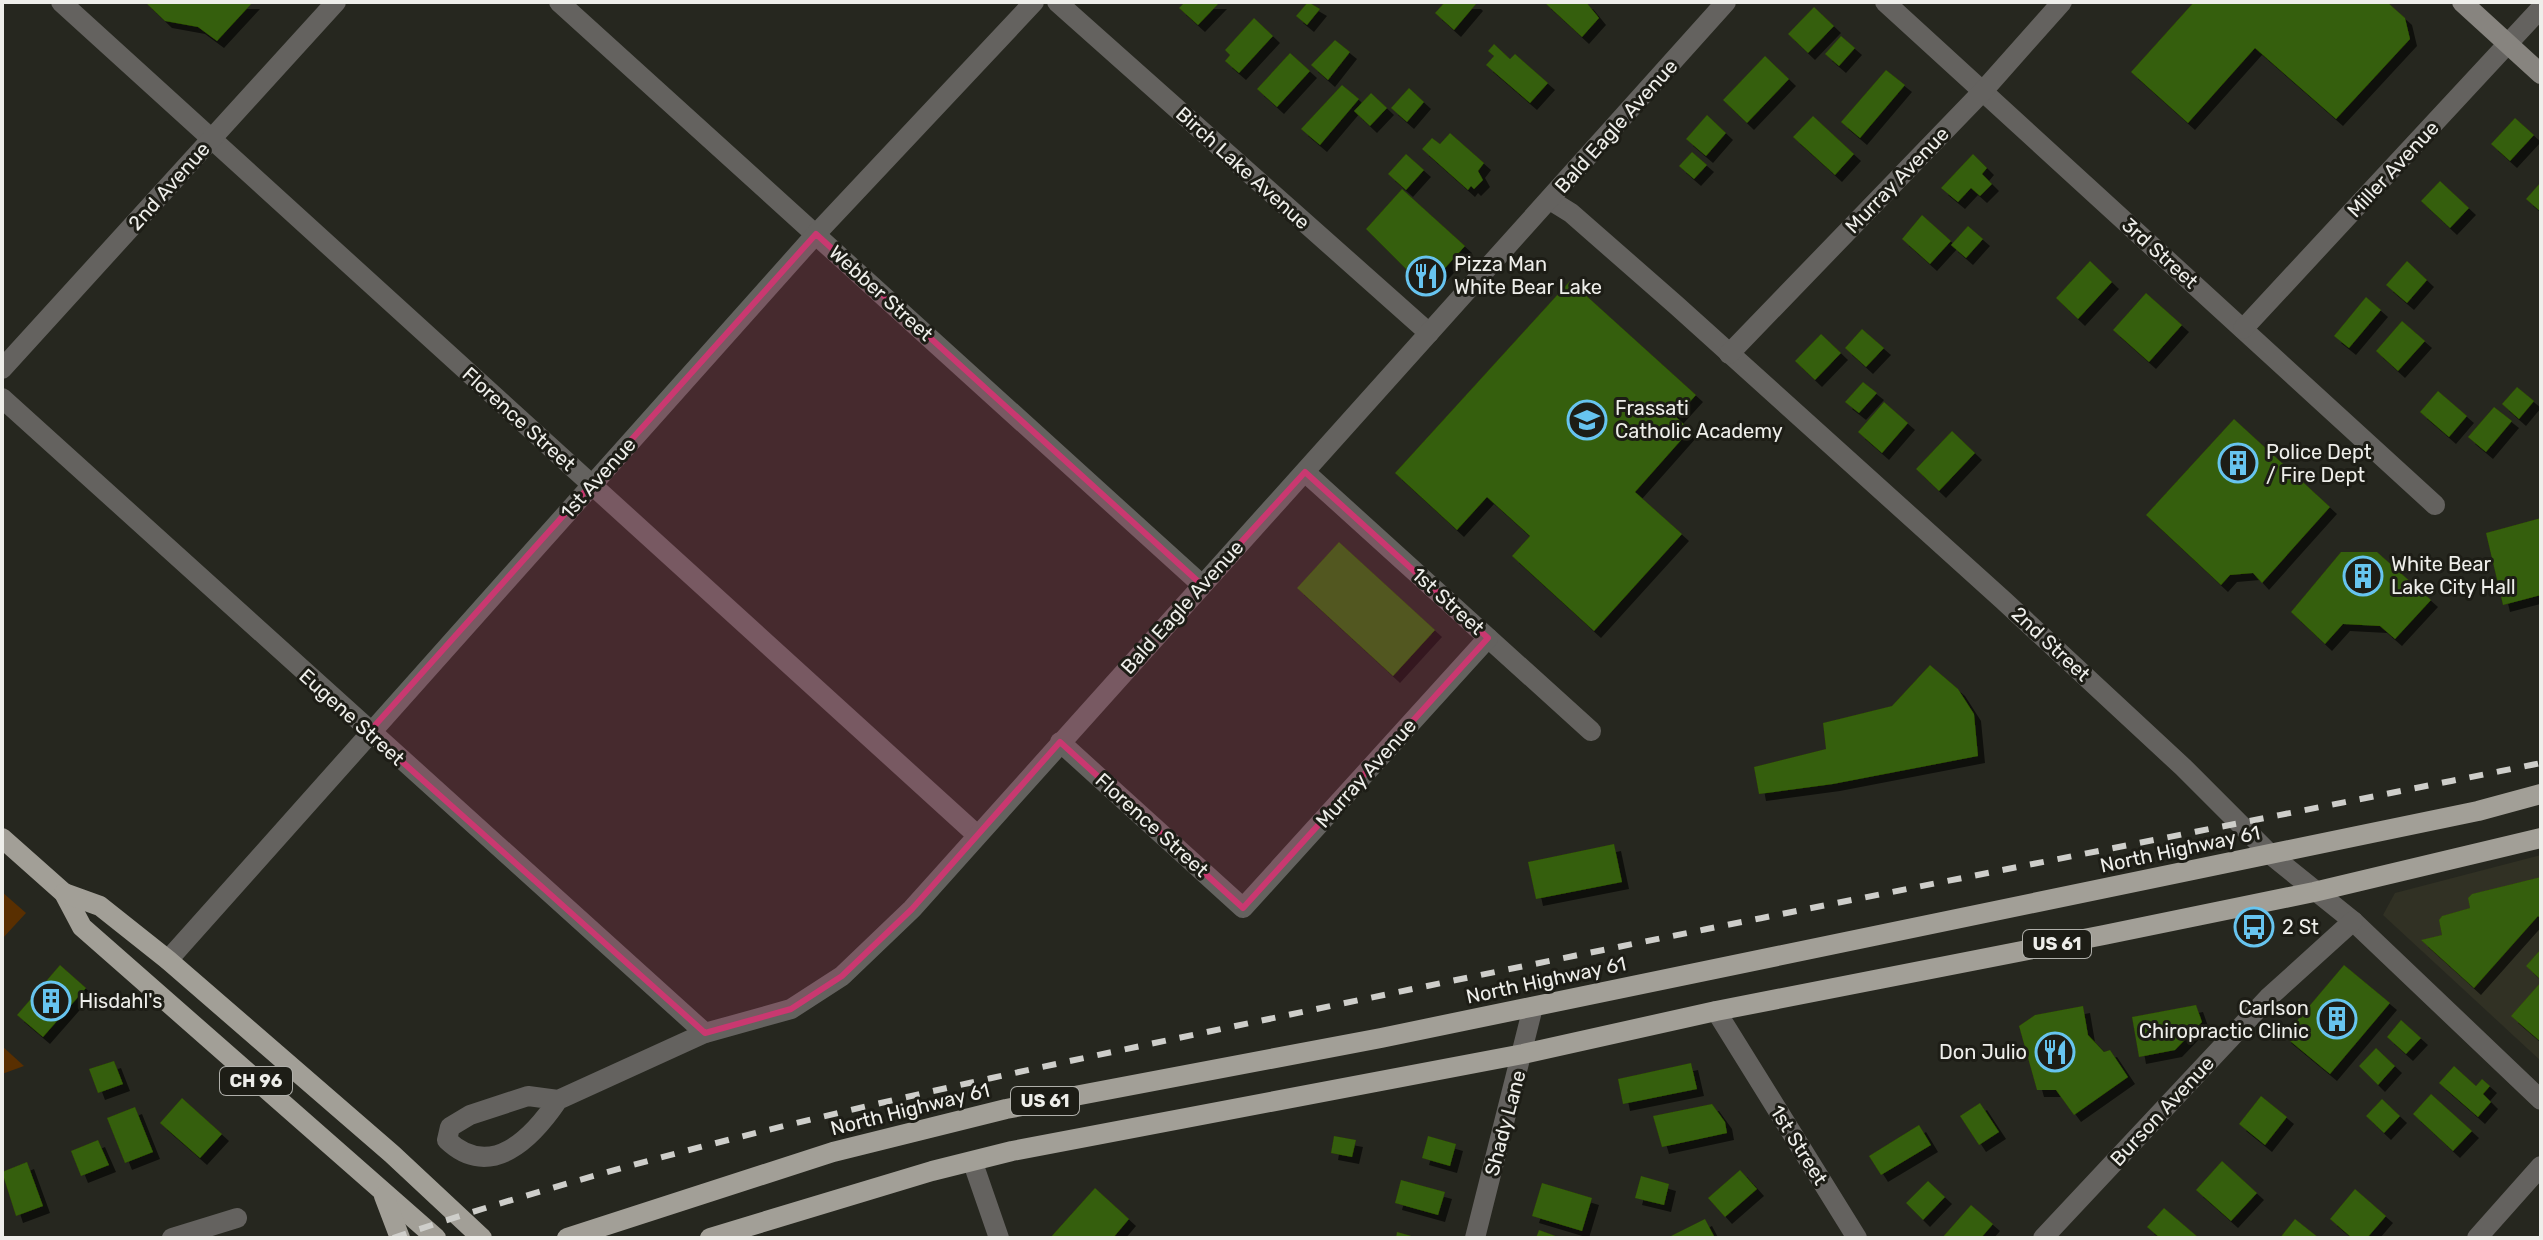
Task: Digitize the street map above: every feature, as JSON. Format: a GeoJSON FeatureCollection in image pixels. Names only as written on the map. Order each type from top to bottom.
{"type":"FeatureCollection","features":[{"type":"Feature","properties":{"kind":"main road","name":"North Highway 61"},"geometry":{"type":"LineString","coordinates":[[567,1238],[833,1152],[916,1130],[1113,1087],[1533,1007],[2271,855],[2478,811],[2541,794]]}},
{"type":"Feature","properties":{"kind":"main road","name":"CH 96"},"geometry":{"type":"LineString","coordinates":[[2,838],[64,893],[82,927],[376,1186]]}},
{"type":"Feature","properties":{"kind":"main road","name":"US 61"},"geometry":{"type":"LineString","coordinates":[[710,1238],[932,1171],[1012,1151],[1523,1054],[1716,1011],[2314,892],[2541,838]]}},
{"type":"Feature","properties":{"kind":"main road","name":"CH 96"},"geometry":{"type":"LineString","coordinates":[[64,893],[100,906],[168,960],[385,1148],[482,1238]]}},
{"type":"Feature","properties":{"kind":"main road"},"geometry":{"type":"LineString","coordinates":[[376,1186],[400,1238]]}},
{"type":"Feature","properties":{"kind":"main road"},"geometry":{"type":"LineString","coordinates":[[376,1186],[436,1238]]}},
{"type":"Feature","properties":{"kind":"street","name":"Florence Street"},"geometry":{"type":"LineString","coordinates":[[61,2],[977,835]]}},
{"type":"Feature","properties":{"kind":"street","name":"2nd Avenue"},"geometry":{"type":"LineString","coordinates":[[2,369],[336,2]]}},
{"type":"Feature","properties":{"kind":"street","name":"Webber Street"},"geometry":{"type":"LineString","coordinates":[[559,2],[1202,585]]}},
{"type":"Feature","properties":{"kind":"street","name":"1st Avenue"},"geometry":{"type":"LineString","coordinates":[[168,960],[816,234],[1034,2]]}},
{"type":"Feature","properties":{"kind":"street","name":"Birch Lake Avenue"},"geometry":{"type":"LineString","coordinates":[[1057,2],[1429,333]]}},
{"type":"Feature","properties":{"kind":"street","name":"Bald Eagle Avenue"},"geometry":{"type":"LineString","coordinates":[[558,1100],[528,1096],[470,1115],[450,1127],[447,1140],[461,1153],[495,1155],[519,1147],[536,1132],[558,1100],[705,1033],[791,1009],[842,976],[912,909],[1726,2]]}},
{"type":"Feature","properties":{"kind":"street","name":"3rd Street"},"geometry":{"type":"LineString","coordinates":[[1885,2],[2435,505]]}},
{"type":"Feature","properties":{"kind":"street","name":"Murray Avenue"},"geometry":{"type":"LineString","coordinates":[[1729,354],[1983,91],[2062,2]]}},
{"type":"Feature","properties":{"kind":"street"},"geometry":{"type":"LineString","coordinates":[[2462,2],[2541,74]]}},
{"type":"Feature","properties":{"kind":"street","name":"Miller Avenue"},"geometry":{"type":"LineString","coordinates":[[2243,329],[2541,8]]}},
{"type":"Feature","properties":{"kind":"street","name":"2nd Street"},"geometry":{"type":"LineString","coordinates":[[1550,200],[1571,213],[2003,600],[2271,855],[2353,921],[2541,1100]]}},
{"type":"Feature","properties":{"kind":"street","name":"Eugene Street"},"geometry":{"type":"LineString","coordinates":[[2,398],[705,1033]]}},
{"type":"Feature","properties":{"kind":"street","name":"1st Street"},"geometry":{"type":"LineString","coordinates":[[1305,472],[1591,731]]}},
{"type":"Feature","properties":{"kind":"street","name":"Murray Avenue"},"geometry":{"type":"LineString","coordinates":[[1243,908],[1488,638]]}},
{"type":"Feature","properties":{"kind":"street","name":"Florence Street"},"geometry":{"type":"LineString","coordinates":[[1060,742],[1243,908]]}},
{"type":"Feature","properties":{"kind":"street","name":"Burson Avenue"},"geometry":{"type":"LineString","coordinates":[[2043,1238],[2268,998],[2353,921]]}},
{"type":"Feature","properties":{"kind":"street","name":"Shady Lane"},"geometry":{"type":"LineString","coordinates":[[1475,1238],[1533,1007]]}},
{"type":"Feature","properties":{"kind":"street","name":"1st Street"},"geometry":{"type":"LineString","coordinates":[[1716,1011],[1857,1238]]}},
{"type":"Feature","properties":{"kind":"street"},"geometry":{"type":"LineString","coordinates":[[973,1163],[999,1238]]}},
{"type":"Feature","properties":{"kind":"street"},"geometry":{"type":"LineString","coordinates":[[2477,1238],[2541,1166]]}},
{"type":"Feature","properties":{"kind":"street"},"geometry":{"type":"LineString","coordinates":[[172,1238],[237,1218]]}},
{"type":"Feature","properties":{"kind":"highlighted area"},"geometry":{"type":"Polygon","coordinates":[[[816,234],[1202,585],[1305,472],[1488,638],[1243,908],[1060,742],[912,909],[842,976],[791,1009],[705,1033],[369,732],[816,234]]]}},
{"type":"Feature","properties":{"kind":"shaded area"},"geometry":{"type":"Polygon","coordinates":[[[2541,855],[2541,1061],[2383,915],[2395,893],[2541,855]]]}},
{"type":"Feature","properties":{"kind":"shaded area"},"geometry":{"type":"Polygon","coordinates":[[[2,892],[26,913],[2,939],[2,892]]]}},
{"type":"Feature","properties":{"kind":"shaded area"},"geometry":{"type":"Polygon","coordinates":[[[2,1046],[24,1066],[2,1074],[2,1046]]]}},
{"type":"Feature","properties":{"kind":"building"},"geometry":{"type":"Polygon","coordinates":[[[145,2],[253,2],[217,41],[198,27],[165,21],[145,2]]]}},
{"type":"Feature","properties":{"kind":"building"},"geometry":{"type":"Polygon","coordinates":[[[1185,2],[1220,2],[1198,25],[1179,8],[1185,2]]]}},
{"type":"Feature","properties":{"kind":"building"},"geometry":{"type":"Polygon","coordinates":[[[1308,2],[1320,9],[1307,25],[1296,16],[1308,2]]]}},
{"type":"Feature","properties":{"kind":"building"},"geometry":{"type":"Polygon","coordinates":[[[1445,2],[1476,4],[1454,30],[1435,13],[1445,2]]]}},
{"type":"Feature","properties":{"kind":"building"},"geometry":{"type":"Polygon","coordinates":[[[1544,2],[1586,2],[1599,18],[1582,37],[1544,2]]]}},
{"type":"Feature","properties":{"kind":"building"},"geometry":{"type":"Polygon","coordinates":[[[2194,2],[2387,2],[2405,18],[2410,39],[2336,119],[2255,48],[2188,123],[2131,72],[2194,2]]]}},
{"type":"Feature","properties":{"kind":"building"},"geometry":{"type":"Polygon","coordinates":[[[1814,7],[1834,26],[1808,53],[1788,34],[1814,7]]]}},
{"type":"Feature","properties":{"kind":"building"},"geometry":{"type":"Polygon","coordinates":[[[1254,18],[1273,36],[1239,73],[1225,61],[1230,55],[1225,50],[1254,18]]]}},
{"type":"Feature","properties":{"kind":"building"},"geometry":{"type":"Polygon","coordinates":[[[1841,36],[1855,48],[1839,66],[1825,54],[1841,36]]]}},
{"type":"Feature","properties":{"kind":"building"},"geometry":{"type":"Polygon","coordinates":[[[1335,40],[1350,52],[1328,80],[1311,65],[1335,40]]]}},
{"type":"Feature","properties":{"kind":"building"},"geometry":{"type":"Polygon","coordinates":[[[1494,44],[1510,59],[1515,54],[1548,83],[1530,103],[1486,65],[1494,56],[1488,51],[1494,44]]]}},
{"type":"Feature","properties":{"kind":"building"},"geometry":{"type":"Polygon","coordinates":[[[1290,53],[1310,71],[1277,107],[1257,89],[1290,53]]]}},
{"type":"Feature","properties":{"kind":"building"},"geometry":{"type":"Polygon","coordinates":[[[1765,56],[1789,79],[1747,123],[1723,100],[1765,56]]]}},
{"type":"Feature","properties":{"kind":"building"},"geometry":{"type":"Polygon","coordinates":[[[1886,70],[1905,85],[1860,138],[1841,122],[1886,70]]]}},
{"type":"Feature","properties":{"kind":"building"},"geometry":{"type":"Polygon","coordinates":[[[1342,85],[1359,99],[1320,145],[1301,129],[1342,85]]]}},
{"type":"Feature","properties":{"kind":"building"},"geometry":{"type":"Polygon","coordinates":[[[1409,88],[1424,102],[1407,122],[1391,108],[1409,88]]]}},
{"type":"Feature","properties":{"kind":"building"},"geometry":{"type":"Polygon","coordinates":[[[1371,93],[1387,108],[1370,126],[1354,111],[1371,93]]]}},
{"type":"Feature","properties":{"kind":"building"},"geometry":{"type":"Polygon","coordinates":[[[1707,115],[1726,133],[1706,156],[1686,139],[1707,115]]]}},
{"type":"Feature","properties":{"kind":"building"},"geometry":{"type":"Polygon","coordinates":[[[1813,116],[1854,154],[1835,175],[1793,137],[1813,116]]]}},
{"type":"Feature","properties":{"kind":"building"},"geometry":{"type":"Polygon","coordinates":[[[2515,118],[2534,135],[2510,161],[2491,144],[2515,118]]]}},
{"type":"Feature","properties":{"kind":"building"},"geometry":{"type":"Polygon","coordinates":[[[1450,133],[1484,163],[1478,171],[1483,180],[1474,189],[1471,186],[1468,190],[1422,149],[1432,138],[1440,144],[1450,133]]]}},
{"type":"Feature","properties":{"kind":"building"},"geometry":{"type":"Polygon","coordinates":[[[1692,152],[1707,165],[1694,179],[1679,166],[1692,152]]]}},
{"type":"Feature","properties":{"kind":"building"},"geometry":{"type":"Polygon","coordinates":[[[1406,154],[1424,170],[1406,190],[1388,174],[1406,154]]]}},
{"type":"Feature","properties":{"kind":"building"},"geometry":{"type":"Polygon","coordinates":[[[1973,154],[1987,168],[1982,174],[1992,184],[1980,196],[1971,188],[1958,202],[1941,188],[1973,154]]]}},
{"type":"Feature","properties":{"kind":"building"},"geometry":{"type":"Polygon","coordinates":[[[2440,181],[2469,208],[2450,228],[2421,201],[2440,181]]]}},
{"type":"Feature","properties":{"kind":"building"},"geometry":{"type":"Polygon","coordinates":[[[2541,182],[2541,212],[2526,199],[2541,182]]]}},
{"type":"Feature","properties":{"kind":"building"},"geometry":{"type":"Polygon","coordinates":[[[1402,189],[1465,246],[1426,289],[1366,229],[1402,189]]]}},
{"type":"Feature","properties":{"kind":"building"},"geometry":{"type":"Polygon","coordinates":[[[1922,215],[1951,241],[1930,264],[1902,239],[1922,215]]]}},
{"type":"Feature","properties":{"kind":"building"},"geometry":{"type":"Polygon","coordinates":[[[1968,226],[1983,239],[1966,258],[1951,245],[1968,226]]]}},
{"type":"Feature","properties":{"kind":"building"},"geometry":{"type":"Polygon","coordinates":[[[2090,261],[2112,282],[2078,319],[2056,298],[2090,261]]]}},
{"type":"Feature","properties":{"kind":"building"},"geometry":{"type":"Polygon","coordinates":[[[2407,261],[2427,280],[2407,303],[2386,285],[2407,261]]]}},
{"type":"Feature","properties":{"kind":"building"},"geometry":{"type":"Polygon","coordinates":[[[1570,281],[1696,395],[1676,417],[1690,430],[1635,492],[1682,534],[1594,631],[1512,556],[1530,536],[1487,497],[1457,530],[1395,473],[1570,281]]]}},
{"type":"Feature","properties":{"kind":"building"},"geometry":{"type":"Polygon","coordinates":[[[2146,293],[2182,325],[2149,362],[2113,330],[2146,293]]]}},
{"type":"Feature","properties":{"kind":"building"},"geometry":{"type":"Polygon","coordinates":[[[2366,297],[2381,310],[2349,348],[2334,336],[2366,297]]]}},
{"type":"Feature","properties":{"kind":"building"},"geometry":{"type":"Polygon","coordinates":[[[2402,321],[2425,341],[2398,371],[2376,351],[2402,321]]]}},
{"type":"Feature","properties":{"kind":"building"},"geometry":{"type":"Polygon","coordinates":[[[1862,329],[1884,348],[1866,367],[1845,348],[1862,329]]]}},
{"type":"Feature","properties":{"kind":"building"},"geometry":{"type":"Polygon","coordinates":[[[1821,334],[1841,353],[1815,380],[1795,361],[1821,334]]]}},
{"type":"Feature","properties":{"kind":"building"},"geometry":{"type":"Polygon","coordinates":[[[1863,382],[1877,393],[1859,413],[1845,402],[1863,382]]]}},
{"type":"Feature","properties":{"kind":"building"},"geometry":{"type":"Polygon","coordinates":[[[2517,387],[2534,401],[2519,419],[2502,404],[2517,387]]]}},
{"type":"Feature","properties":{"kind":"building"},"geometry":{"type":"Polygon","coordinates":[[[2438,391],[2467,416],[2449,437],[2420,412],[2438,391]]]}},
{"type":"Feature","properties":{"kind":"building"},"geometry":{"type":"Polygon","coordinates":[[[1884,402],[1908,423],[1882,453],[1858,432],[1884,402]]]}},
{"type":"Feature","properties":{"kind":"building"},"geometry":{"type":"Polygon","coordinates":[[[2494,407],[2512,421],[2486,452],[2468,437],[2494,407]]]}},
{"type":"Feature","properties":{"kind":"building","name":"Police Dept / Fire Dept"},"geometry":{"type":"Polygon","coordinates":[[[2234,419],[2330,507],[2262,583],[2253,573],[2230,575],[2221,585],[2146,515],[2234,419]]]}},
{"type":"Feature","properties":{"kind":"building"},"geometry":{"type":"Polygon","coordinates":[[[1952,431],[1975,453],[1939,491],[1916,469],[1952,431]]]}},
{"type":"Feature","properties":{"kind":"building"},"geometry":{"type":"Polygon","coordinates":[[[2541,518],[2541,595],[2503,605],[2486,533],[2541,518]]]}},
{"type":"Feature","properties":{"kind":"building"},"geometry":{"type":"Polygon","coordinates":[[[1339,542],[1435,630],[1393,676],[1297,588],[1339,542]]]}},
{"type":"Feature","properties":{"kind":"building","name":"White Bear Lake City Hall"},"geometry":{"type":"Polygon","coordinates":[[[2341,552],[2377,552],[2431,600],[2395,639],[2380,626],[2343,624],[2325,644],[2291,612],[2341,552]]]}},
{"type":"Feature","properties":{"kind":"building"},"geometry":{"type":"Polygon","coordinates":[[[1930,665],[1958,689],[1974,714],[1978,756],[1833,784],[1759,794],[1754,767],[1826,749],[1823,723],[1892,706],[1930,665]]]}},
{"type":"Feature","properties":{"kind":"building"},"geometry":{"type":"Polygon","coordinates":[[[1614,844],[1622,882],[1536,899],[1528,862],[1614,844]]]}},
{"type":"Feature","properties":{"kind":"building"},"geometry":{"type":"Polygon","coordinates":[[[2541,877],[2541,919],[2538,916],[2474,988],[2421,940],[2442,935],[2439,920],[2442,916],[2470,908],[2468,898],[2472,894],[2541,877]]]}},
{"type":"Feature","properties":{"kind":"building"},"geometry":{"type":"Polygon","coordinates":[[[2541,949],[2541,980],[2526,966],[2541,949]]]}},
{"type":"Feature","properties":{"kind":"building","name":"Hisdahl's"},"geometry":{"type":"Polygon","coordinates":[[[60,965],[86,988],[43,1037],[17,1015],[60,965]]]}},
{"type":"Feature","properties":{"kind":"building","name":"Carlson Chiropractic Clinic"},"geometry":{"type":"Polygon","coordinates":[[[2344,965],[2390,1003],[2330,1074],[2284,1036],[2344,965]]]}},
{"type":"Feature","properties":{"kind":"building"},"geometry":{"type":"Polygon","coordinates":[[[2541,982],[2541,1042],[2511,1016],[2541,982]]]}},
{"type":"Feature","properties":{"kind":"building"},"geometry":{"type":"Polygon","coordinates":[[[2196,1005],[2202,1022],[2175,1050],[2139,1057],[2132,1017],[2196,1005]]]}},
{"type":"Feature","properties":{"kind":"building"},"geometry":{"type":"Polygon","coordinates":[[[2083,1006],[2088,1035],[2104,1052],[2110,1050],[2128,1077],[2074,1115],[2056,1090],[2037,1090],[2019,1026],[2035,1015],[2083,1006]]]}},
{"type":"Feature","properties":{"kind":"building"},"geometry":{"type":"Polygon","coordinates":[[[2401,1020],[2421,1038],[2406,1054],[2387,1037],[2401,1020]]]}},
{"type":"Feature","properties":{"kind":"building"},"geometry":{"type":"Polygon","coordinates":[[[2376,1048],[2395,1066],[2378,1085],[2359,1066],[2376,1048]]]}},
{"type":"Feature","properties":{"kind":"building"},"geometry":{"type":"Polygon","coordinates":[[[114,1061],[123,1084],[98,1093],[89,1069],[114,1061]]]}},
{"type":"Feature","properties":{"kind":"building"},"geometry":{"type":"Polygon","coordinates":[[[1691,1063],[1697,1089],[1623,1104],[1618,1079],[1691,1063]]]}},
{"type":"Feature","properties":{"kind":"building"},"geometry":{"type":"Polygon","coordinates":[[[2454,1066],[2476,1086],[2482,1079],[2490,1086],[2483,1094],[2491,1102],[2478,1117],[2439,1083],[2454,1066]]]}},
{"type":"Feature","properties":{"kind":"building"},"geometry":{"type":"Polygon","coordinates":[[[2431,1094],[2472,1131],[2453,1151],[2413,1114],[2431,1094]]]}},
{"type":"Feature","properties":{"kind":"building"},"geometry":{"type":"Polygon","coordinates":[[[2261,1096],[2287,1117],[2265,1145],[2239,1124],[2261,1096]]]}},
{"type":"Feature","properties":{"kind":"building"},"geometry":{"type":"Polygon","coordinates":[[[182,1098],[222,1134],[200,1158],[160,1123],[182,1098]]]}},
{"type":"Feature","properties":{"kind":"building"},"geometry":{"type":"Polygon","coordinates":[[[2382,1099],[2400,1116],[2384,1133],[2366,1116],[2382,1099]]]}},
{"type":"Feature","properties":{"kind":"building"},"geometry":{"type":"Polygon","coordinates":[[[1980,1103],[1999,1132],[1979,1145],[1960,1116],[1980,1103]]]}},
{"type":"Feature","properties":{"kind":"building"},"geometry":{"type":"Polygon","coordinates":[[[1712,1104],[1725,1122],[1727,1133],[1662,1147],[1653,1116],[1712,1104]]]}},
{"type":"Feature","properties":{"kind":"building"},"geometry":{"type":"Polygon","coordinates":[[[135,1107],[153,1152],[125,1163],[107,1118],[135,1107]]]}},
{"type":"Feature","properties":{"kind":"building"},"geometry":{"type":"Polygon","coordinates":[[[1919,1125],[1931,1145],[1881,1175],[1869,1156],[1919,1125]]]}},
{"type":"Feature","properties":{"kind":"building"},"geometry":{"type":"Polygon","coordinates":[[[1334,1136],[1356,1140],[1352,1157],[1331,1153],[1334,1136]]]}},
{"type":"Feature","properties":{"kind":"building"},"geometry":{"type":"Polygon","coordinates":[[[1428,1136],[1456,1144],[1450,1166],[1422,1158],[1428,1136]]]}},
{"type":"Feature","properties":{"kind":"building"},"geometry":{"type":"Polygon","coordinates":[[[98,1140],[109,1165],[81,1176],[71,1151],[98,1140]]]}},
{"type":"Feature","properties":{"kind":"building"},"geometry":{"type":"Polygon","coordinates":[[[2222,1161],[2257,1193],[2231,1221],[2196,1190],[2222,1161]]]}},
{"type":"Feature","properties":{"kind":"building"},"geometry":{"type":"Polygon","coordinates":[[[27,1162],[43,1206],[16,1216],[2,1172],[27,1162]]]}},
{"type":"Feature","properties":{"kind":"building"},"geometry":{"type":"Polygon","coordinates":[[[1740,1170],[1757,1189],[1725,1217],[1708,1198],[1740,1170]]]}},
{"type":"Feature","properties":{"kind":"building"},"geometry":{"type":"Polygon","coordinates":[[[1641,1176],[1669,1184],[1664,1205],[1635,1198],[1641,1176]]]}},
{"type":"Feature","properties":{"kind":"building"},"geometry":{"type":"Polygon","coordinates":[[[1401,1180],[1445,1192],[1438,1215],[1395,1203],[1401,1180]]]}},
{"type":"Feature","properties":{"kind":"building"},"geometry":{"type":"Polygon","coordinates":[[[1928,1181],[1945,1197],[1923,1220],[1906,1203],[1928,1181]]]}},
{"type":"Feature","properties":{"kind":"building"},"geometry":{"type":"Polygon","coordinates":[[[1542,1183],[1592,1198],[1582,1231],[1532,1216],[1542,1183]]]}},
{"type":"Feature","properties":{"kind":"building"},"geometry":{"type":"Polygon","coordinates":[[[1095,1188],[1129,1219],[1113,1238],[1050,1238],[1095,1188]]]}},
{"type":"Feature","properties":{"kind":"building"},"geometry":{"type":"Polygon","coordinates":[[[2355,1189],[2386,1216],[2367,1238],[2352,1238],[2330,1219],[2355,1189]]]}},
{"type":"Feature","properties":{"kind":"building"},"geometry":{"type":"Polygon","coordinates":[[[1971,1205],[1993,1224],[1981,1238],[1942,1238],[1971,1205]]]}},
{"type":"Feature","properties":{"kind":"building"},"geometry":{"type":"Polygon","coordinates":[[[2164,1208],[2199,1238],[2160,1238],[2147,1227],[2164,1208]]]}},
{"type":"Feature","properties":{"kind":"building"},"geometry":{"type":"Polygon","coordinates":[[[1705,1219],[1715,1238],[1667,1238],[1705,1219]]]}},
{"type":"Feature","properties":{"kind":"building"},"geometry":{"type":"Polygon","coordinates":[[[2295,1219],[2319,1238],[2280,1238],[2295,1219]]]}},
{"type":"Feature","properties":{"kind":"building"},"geometry":{"type":"Polygon","coordinates":[[[1539,1230],[1561,1238],[1536,1238],[1539,1230]]]}},
{"type":"Feature","properties":{"kind":"building"},"geometry":{"type":"Polygon","coordinates":[[[1397,1232],[1415,1237],[1415,1238],[1396,1238],[1397,1232]]]}},
{"type":"Feature","properties":{"kind":"railway"},"geometry":{"type":"LineString","coordinates":[[393,1238],[612,1171],[946,1088],[1597,951],[2541,763]]}},
{"type":"Feature","properties":{"kind":"place","name":"Pizza Man White Bear Lake"},"geometry":{"type":"Point","coordinates":[1426,276]}},
{"type":"Feature","properties":{"kind":"place","name":"Frassati Catholic Academy"},"geometry":{"type":"Point","coordinates":[1587,420]}},
{"type":"Feature","properties":{"kind":"place","name":"Police Dept / Fire Dept"},"geometry":{"type":"Point","coordinates":[2238,463]}},
{"type":"Feature","properties":{"kind":"place","name":"White Bear Lake City Hall"},"geometry":{"type":"Point","coordinates":[2363,576]}},
{"type":"Feature","properties":{"kind":"place","name":"2 St"},"geometry":{"type":"Point","coordinates":[2254,927]}},
{"type":"Feature","properties":{"kind":"place","name":"Hisdahl's"},"geometry":{"type":"Point","coordinates":[51,1001]}},
{"type":"Feature","properties":{"kind":"place","name":"Carlson Chiropractic Clinic"},"geometry":{"type":"Point","coordinates":[2337,1019]}},
{"type":"Feature","properties":{"kind":"place","name":"Don Julio"},"geometry":{"type":"Point","coordinates":[2055,1052]}}]}
